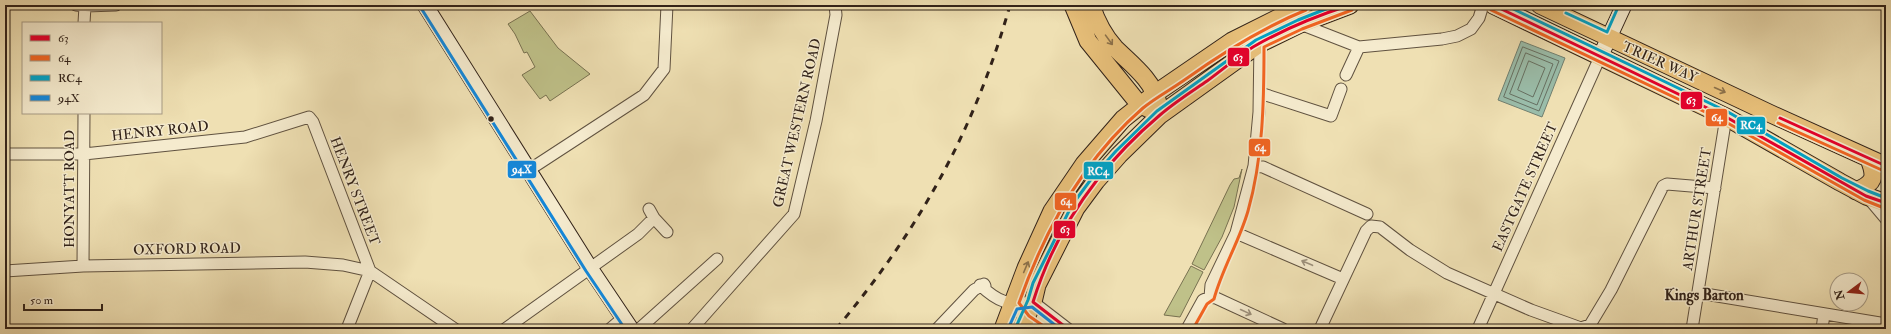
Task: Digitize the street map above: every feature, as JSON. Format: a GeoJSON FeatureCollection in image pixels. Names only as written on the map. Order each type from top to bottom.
{"type":"FeatureCollection","features":[{"type":"Feature","properties":{"kind":"main road"},"geometry":{"type":"LineString","coordinates":[[425,5],[590,268],[627,323]]}},
{"type":"Feature","properties":{"kind":"main road"},"geometry":{"type":"LineString","coordinates":[[1073,5],[1088,42],[1139,104],[1160,115]]}},
{"type":"Feature","properties":{"kind":"main road"},"geometry":{"type":"LineString","coordinates":[[1091,5],[1096,18],[1108,39],[1132,63],[1156,92],[1160,115]]}},
{"type":"Feature","properties":{"kind":"main road"},"geometry":{"type":"LineString","coordinates":[[1003,329],[1026,268],[1052,211],[1084,164],[1123,120],[1139,104],[1232,42],[1262,25],[1304,5]]}},
{"type":"Feature","properties":{"kind":"main road"},"geometry":{"type":"LineString","coordinates":[[1029,326],[1037,285],[1076,208],[1119,155],[1160,115],[1260,44],[1300,24],[1350,5]]}},
{"type":"Feature","properties":{"kind":"main road","name":"TRIER WAY"},"geometry":{"type":"LineString","coordinates":[[1492,5],[1726,117],[1861,193],[1886,203]]}},
{"type":"Feature","properties":{"kind":"main road","name":"TRIER WAY"},"geometry":{"type":"LineString","coordinates":[[1540,5],[1608,39],[1886,166]]}},
{"type":"Feature","properties":{"kind":"main road"},"geometry":{"type":"LineString","coordinates":[[1600,57],[1624,5]]}},
{"type":"Feature","properties":{"kind":"main road"},"geometry":{"type":"LineString","coordinates":[[1861,193],[1873,177],[1873,169],[1869,159]]}},
{"type":"Feature","properties":{"kind":"street"},"geometry":{"type":"LineString","coordinates":[[84,22],[80,6],[116,5]]}},
{"type":"Feature","properties":{"kind":"street"},"geometry":{"type":"LineString","coordinates":[[529,170],[644,95],[664,69],[667,5]]}},
{"type":"Feature","properties":{"kind":"street","name":"GREAT WESTERN ROAD"},"geometry":{"type":"LineString","coordinates":[[692,329],[794,214],[817,114],[836,15],[835,5]]}},
{"type":"Feature","properties":{"kind":"street"},"geometry":{"type":"LineString","coordinates":[[1300,24],[1359,47],[1457,36],[1471,29],[1478,18],[1483,5]]}},
{"type":"Feature","properties":{"kind":"street"},"geometry":{"type":"LineString","coordinates":[[1210,297],[1211,285],[1236,233],[1254,166],[1260,93],[1260,44],[1262,25]]}},
{"type":"Feature","properties":{"kind":"street"},"geometry":{"type":"LineString","coordinates":[[1346,75],[1359,47]]}},
{"type":"Feature","properties":{"kind":"street","name":"EASTGATE STREET"},"geometry":{"type":"LineString","coordinates":[[1478,329],[1600,57]]}},
{"type":"Feature","properties":{"kind":"street"},"geometry":{"type":"LineString","coordinates":[[1260,93],[1331,116],[1341,89]]}},
{"type":"Feature","properties":{"kind":"street","name":"HONYATT ROAD"},"geometry":{"type":"LineString","coordinates":[[83,266],[84,114]]}},
{"type":"Feature","properties":{"kind":"street","name":"ARTHUR STREET"},"geometry":{"type":"LineString","coordinates":[[1692,329],[1726,117]]}},
{"type":"Feature","properties":{"kind":"street","name":"HENRY ROAD"},"geometry":{"type":"LineString","coordinates":[[5,154],[84,154],[245,137],[304,118],[309,118],[313,122]]}},
{"type":"Feature","properties":{"kind":"street","name":"HENRY STREET"},"geometry":{"type":"LineString","coordinates":[[313,122],[370,271]]}},
{"type":"Feature","properties":{"kind":"street"},"geometry":{"type":"LineString","coordinates":[[1254,166],[1263,167],[1367,214]]}},
{"type":"Feature","properties":{"kind":"street"},"geometry":{"type":"LineString","coordinates":[[1320,329],[1366,231],[1371,226],[1380,227],[1410,250],[1447,273],[1531,310],[1581,328],[1590,325],[1611,290],[1663,186],[1667,184],[1715,188]]}},
{"type":"Feature","properties":{"kind":"street"},"geometry":{"type":"LineString","coordinates":[[1861,193],[1886,219]]}},
{"type":"Feature","properties":{"kind":"street"},"geometry":{"type":"LineString","coordinates":[[505,329],[638,234],[652,214],[668,232]]}},
{"type":"Feature","properties":{"kind":"street"},"geometry":{"type":"LineString","coordinates":[[1236,233],[1343,279]]}},
{"type":"Feature","properties":{"kind":"street"},"geometry":{"type":"LineString","coordinates":[[639,329],[717,260]]}},
{"type":"Feature","properties":{"kind":"street","name":"OXFORD ROAD"},"geometry":{"type":"LineString","coordinates":[[5,270],[83,266],[305,262],[343,266],[370,271]]}},
{"type":"Feature","properties":{"kind":"street"},"geometry":{"type":"LineString","coordinates":[[348,329],[370,271],[455,329]]}},
{"type":"Feature","properties":{"kind":"street"},"geometry":{"type":"LineString","coordinates":[[938,329],[984,287],[991,296],[1013,304],[1033,302],[1068,329]]}},
{"type":"Feature","properties":{"kind":"street"},"geometry":{"type":"LineString","coordinates":[[1698,293],[1886,324]]}},
{"type":"Feature","properties":{"kind":"street"},"geometry":{"type":"LineString","coordinates":[[1188,329],[1203,300],[1210,297],[1216,298],[1283,329]]}},
{"type":"Feature","properties":{"kind":"street"},"geometry":{"type":"LineString","coordinates":[[1013,304],[1029,326]]}},
{"type":"Feature","properties":{"kind":"street"},"geometry":{"type":"LineString","coordinates":[[1822,329],[1824,314]]}},
{"type":"Feature","properties":{"kind":"street"},"geometry":{"type":"LineString","coordinates":[[610,329],[627,323]]}},
{"type":"Feature","properties":{"kind":"green space"},"geometry":{"type":"Polygon","coordinates":[[[530,11],[558,48],[590,74],[550,101],[546,95],[540,99],[522,75],[535,67],[527,52],[524,53],[515,34],[508,24],[530,11]]]}},
{"type":"Feature","properties":{"kind":"green space"},"geometry":{"type":"Polygon","coordinates":[[[1242,169],[1234,207],[1222,237],[1204,270],[1192,264],[1230,185],[1234,179],[1239,178],[1242,169]]]}},
{"type":"Feature","properties":{"kind":"green space"},"geometry":{"type":"Polygon","coordinates":[[[1191,266],[1203,272],[1180,317],[1164,315],[1191,266]]]}},
{"type":"Feature","properties":{"kind":"water"},"geometry":{"type":"Polygon","coordinates":[[[1521,41],[1565,58],[1542,117],[1498,100],[1521,41]]]}},
{"type":"Feature","properties":{"kind":"railway"},"geometry":{"type":"LineString","coordinates":[[836,329],[866,292],[893,254],[941,177],[980,94],[996,51],[1010,5]]}},
{"type":"Feature","properties":{"kind":"transit line","name":"RC4"},"geometry":{"type":"LineString","coordinates":[[1016,327],[1028,300],[1033,283],[1072,205],[1092,178],[1116,151],[1157,111],[1256,40],[1298,20],[1336,5]]}},
{"type":"Feature","properties":{"kind":"transit line","name":"63"},"geometry":{"type":"LineString","coordinates":[[1068,329],[1033,302],[1054,249],[1068,223],[1083,200],[1118,155],[1166,110],[1253,47],[1300,23],[1350,5]]}},
{"type":"Feature","properties":{"kind":"transit line","name":"63"},"geometry":{"type":"LineString","coordinates":[[1493,5],[1726,117],[1866,196],[1886,203]]}},
{"type":"Feature","properties":{"kind":"transit line","name":"RC4"},"geometry":{"type":"LineString","coordinates":[[1505,5],[1728,112],[1842,178],[1886,198]]}},
{"type":"Feature","properties":{"kind":"transit line","name":"RC4"},"geometry":{"type":"LineString","coordinates":[[1566,13],[1607,32],[1619,5]]}},
{"type":"Feature","properties":{"kind":"transit line","name":"94X"},"geometry":{"type":"LineString","coordinates":[[421,8],[586,271],[625,329]]}},
{"type":"Feature","properties":{"kind":"transit line","name":"64"},"geometry":{"type":"LineString","coordinates":[[1042,325],[1029,316],[1019,303],[1029,276],[1054,222],[1068,197],[1102,150],[1122,128],[1152,101],[1243,42],[1306,10]]}},
{"type":"Feature","properties":{"kind":"transit line","name":"64"},"geometry":{"type":"LineString","coordinates":[[1193,329],[1207,304],[1214,299],[1221,277],[1240,234],[1248,211],[1257,171],[1262,130],[1264,47],[1302,29],[1352,10]]}},
{"type":"Feature","properties":{"kind":"transit line","name":"64"},"geometry":{"type":"LineString","coordinates":[[1491,10],[1724,121],[1864,200],[1884,208]]}},
{"type":"Feature","properties":{"kind":"transit line","name":"63"},"geometry":{"type":"LineString","coordinates":[[1780,118],[1886,166]]}},
{"type":"Feature","properties":{"kind":"transit line","name":"64"},"geometry":{"type":"LineString","coordinates":[[1778,123],[1884,171]]}},
{"type":"Feature","properties":{"kind":"transit line","name":"94X"},"geometry":{"type":"LineString","coordinates":[[1008,329],[1017,309],[1032,307],[1060,329]]}},
{"type":"Feature","properties":{"kind":"district","name":"Kings Barton"},"geometry":{"type":"Point","coordinates":[1704,295]}}]}
